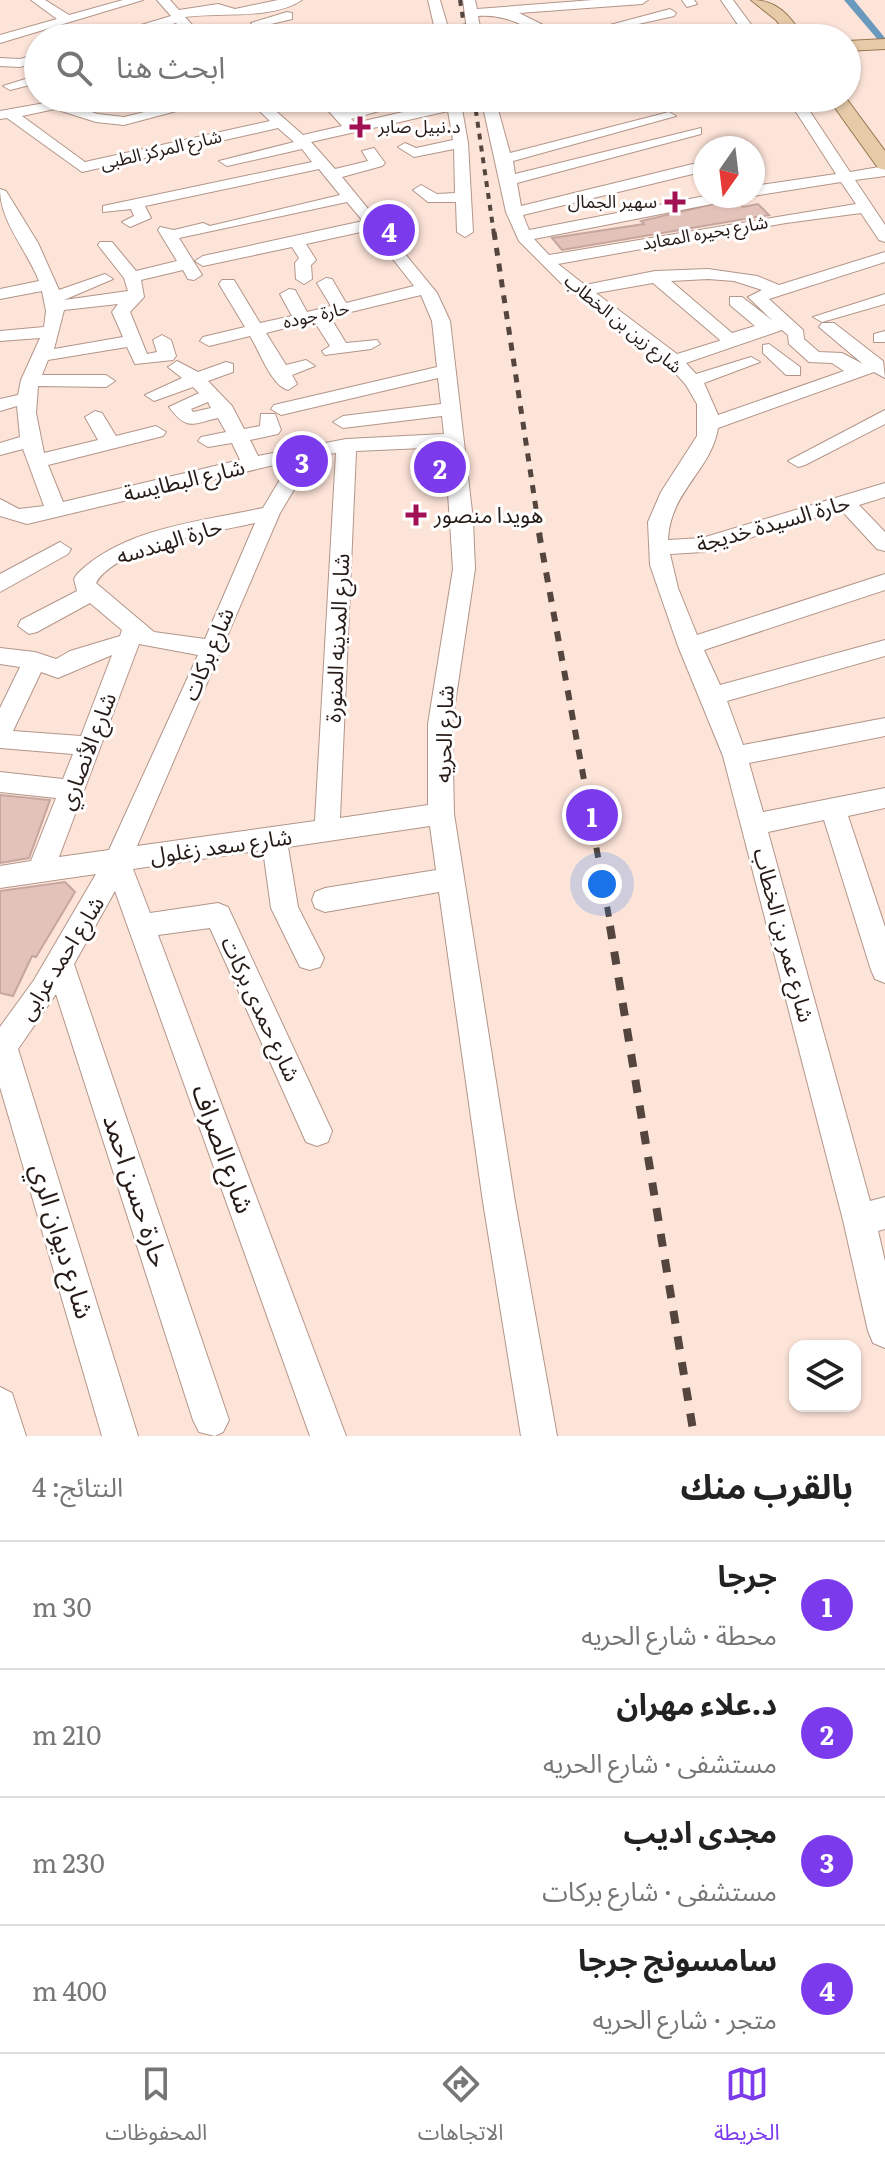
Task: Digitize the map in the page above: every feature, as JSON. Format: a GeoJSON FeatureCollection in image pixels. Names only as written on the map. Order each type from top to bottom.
{"type":"FeatureCollection","features":[{"type":"Feature","properties":{"kind":"main road"},"geometry":{"type":"LineString","coordinates":[[759,0],[787,24]]}},
{"type":"Feature","properties":{"kind":"main road"},"geometry":{"type":"LineString","coordinates":[[861,42],[885,41]]}},
{"type":"Feature","properties":{"kind":"main road"},"geometry":{"type":"LineString","coordinates":[[847,112],[885,164]]}},
{"type":"Feature","properties":{"kind":"street"},"geometry":{"type":"LineString","coordinates":[[37,0],[67,20]]}},
{"type":"Feature","properties":{"kind":"street"},"geometry":{"type":"LineString","coordinates":[[53,24],[137,0]]}},
{"type":"Feature","properties":{"kind":"street"},"geometry":{"type":"LineString","coordinates":[[163,0],[184,24]]}},
{"type":"Feature","properties":{"kind":"street"},"geometry":{"type":"LineString","coordinates":[[434,0],[440,24]]}},
{"type":"Feature","properties":{"kind":"street"},"geometry":{"type":"LineString","coordinates":[[486,0],[533,24]]}},
{"type":"Feature","properties":{"kind":"street"},"geometry":{"type":"LineString","coordinates":[[470,7],[502,10],[642,0]]}},
{"type":"Feature","properties":{"kind":"street"},"geometry":{"type":"LineString","coordinates":[[727,0],[744,24]]}},
{"type":"Feature","properties":{"kind":"street"},"geometry":{"type":"LineString","coordinates":[[629,1],[642,18]]}},
{"type":"Feature","properties":{"kind":"street"},"geometry":{"type":"LineString","coordinates":[[151,24],[218,8],[234,13],[294,12]]}},
{"type":"Feature","properties":{"kind":"street"},"geometry":{"type":"LineString","coordinates":[[258,24],[294,12]]}},
{"type":"Feature","properties":{"kind":"street"},"geometry":{"type":"LineString","coordinates":[[620,24],[670,13]]}},
{"type":"Feature","properties":{"kind":"street"},"geometry":{"type":"LineString","coordinates":[[0,39],[24,32]]}},
{"type":"Feature","properties":{"kind":"street"},"geometry":{"type":"LineString","coordinates":[[0,62],[24,62]]}},
{"type":"Feature","properties":{"kind":"street"},"geometry":{"type":"LineString","coordinates":[[10,86],[24,83]]}},
{"type":"Feature","properties":{"kind":"street"},"geometry":{"type":"LineString","coordinates":[[80,112],[96,118],[124,121],[161,112]]}},
{"type":"Feature","properties":{"kind":"street"},"geometry":{"type":"LineString","coordinates":[[115,112],[124,121]]}},
{"type":"Feature","properties":{"kind":"street","name":"شارع الحريه"},"geometry":{"type":"LineString","coordinates":[[269,112],[302,142],[374,224],[424,289],[441,321],[444,371],[455,440],[464,569],[440,724],[441,814],[499,1202],[539,1436]]}},
{"type":"Feature","properties":{"kind":"street"},"geometry":{"type":"LineString","coordinates":[[338,112],[348,122]]}},
{"type":"Feature","properties":{"kind":"street"},"geometry":{"type":"LineString","coordinates":[[227,161],[302,142],[367,112]]}},
{"type":"Feature","properties":{"kind":"street"},"geometry":{"type":"LineString","coordinates":[[348,122],[400,112]]}},
{"type":"Feature","properties":{"kind":"street"},"geometry":{"type":"LineString","coordinates":[[455,112],[461,143],[465,232]]}},
{"type":"Feature","properties":{"kind":"street","name":"شارع زين بن الخطاب"},"geometry":{"type":"LineString","coordinates":[[492,112],[514,212],[524,236],[545,261],[693,381],[707,404],[710,424]]}},
{"type":"Feature","properties":{"kind":"street"},"geometry":{"type":"LineString","coordinates":[[803,112],[885,237]]}},
{"type":"Feature","properties":{"kind":"street","name":"شارع المركز الطبى"},"geometry":{"type":"LineString","coordinates":[[5,114],[82,167],[281,123]]}},
{"type":"Feature","properties":{"kind":"street"},"geometry":{"type":"LineString","coordinates":[[504,159],[669,116]]}},
{"type":"Feature","properties":{"kind":"street"},"geometry":{"type":"LineString","coordinates":[[509,180],[696,131]]}},
{"type":"Feature","properties":{"kind":"street"},"geometry":{"type":"LineString","coordinates":[[405,147],[414,153],[461,143]]}},
{"type":"Feature","properties":{"kind":"street"},"geometry":{"type":"LineString","coordinates":[[109,209],[136,203],[203,197],[234,182],[269,175],[377,163],[369,151]]}},
{"type":"Feature","properties":{"kind":"street"},"geometry":{"type":"LineString","coordinates":[[681,155],[693,152]]}},
{"type":"Feature","properties":{"kind":"street"},"geometry":{"type":"LineString","coordinates":[[514,212],[693,169]]}},
{"type":"Feature","properties":{"kind":"street"},"geometry":{"type":"LineString","coordinates":[[765,189],[885,171]]}},
{"type":"Feature","properties":{"kind":"street"},"geometry":{"type":"LineString","coordinates":[[269,175],[283,192]]}},
{"type":"Feature","properties":{"kind":"street"},"geometry":{"type":"LineString","coordinates":[[234,182],[245,199]]}},
{"type":"Feature","properties":{"kind":"street"},"geometry":{"type":"LineString","coordinates":[[421,190],[434,199],[464,197]]}},
{"type":"Feature","properties":{"kind":"street"},"geometry":{"type":"LineString","coordinates":[[306,366],[284,378],[227,276],[195,267],[168,233],[210,228],[350,197]]}},
{"type":"Feature","properties":{"kind":"street"},"geometry":{"type":"LineString","coordinates":[[130,222],[143,218],[136,203]]}},
{"type":"Feature","properties":{"kind":"street"},"geometry":{"type":"LineString","coordinates":[[524,236],[693,203]]}},
{"type":"Feature","properties":{"kind":"street"},"geometry":{"type":"LineString","coordinates":[[2,205],[51,296],[51,332],[28,389],[28,441],[56,510]]}},
{"type":"Feature","properties":{"kind":"street","name":"شارع بحيره المعابد"},"geometry":{"type":"LineString","coordinates":[[545,261],[786,218],[865,208]]}},
{"type":"Feature","properties":{"kind":"street"},"geometry":{"type":"LineString","coordinates":[[132,277],[195,267],[257,249],[374,224]]}},
{"type":"Feature","properties":{"kind":"street"},"geometry":{"type":"LineString","coordinates":[[296,240],[308,260],[303,263],[304,279]]}},
{"type":"Feature","properties":{"kind":"street"},"geometry":{"type":"LineString","coordinates":[[106,245],[132,277],[138,304]]}},
{"type":"Feature","properties":{"kind":"street"},"geometry":{"type":"LineString","coordinates":[[257,249],[268,270]]}},
{"type":"Feature","properties":{"kind":"street"},"geometry":{"type":"LineString","coordinates":[[777,326],[757,297],[885,257]]}},
{"type":"Feature","properties":{"kind":"street"},"geometry":{"type":"LineString","coordinates":[[176,282],[195,267]]}},
{"type":"Feature","properties":{"kind":"street"},"geometry":{"type":"LineString","coordinates":[[582,291],[655,276],[755,280],[776,290]]}},
{"type":"Feature","properties":{"kind":"street"},"geometry":{"type":"LineString","coordinates":[[655,276],[729,339]]}},
{"type":"Feature","properties":{"kind":"street"},"geometry":{"type":"LineString","coordinates":[[704,276],[717,293]]}},
{"type":"Feature","properties":{"kind":"street"},"geometry":{"type":"LineString","coordinates":[[51,296],[105,279]]}},
{"type":"Feature","properties":{"kind":"street"},"geometry":{"type":"LineString","coordinates":[[326,283],[341,309]]}},
{"type":"Feature","properties":{"kind":"street","name":"حارة جوده"},"geometry":{"type":"LineString","coordinates":[[209,341],[424,289]]}},
{"type":"Feature","properties":{"kind":"street"},"geometry":{"type":"LineString","coordinates":[[0,294],[138,304]]}},
{"type":"Feature","properties":{"kind":"street"},"geometry":{"type":"LineString","coordinates":[[289,294],[336,350],[371,344]]}},
{"type":"Feature","properties":{"kind":"street"},"geometry":{"type":"LineString","coordinates":[[881,369],[825,322],[885,299]]}},
{"type":"Feature","properties":{"kind":"street"},"geometry":{"type":"LineString","coordinates":[[736,301],[777,326],[797,334],[795,340],[817,359],[836,357],[858,372]]}},
{"type":"Feature","properties":{"kind":"street"},"geometry":{"type":"LineString","coordinates":[[138,304],[121,312],[141,360],[167,356],[162,340]]}},
{"type":"Feature","properties":{"kind":"street"},"geometry":{"type":"LineString","coordinates":[[672,361],[727,344],[729,339],[777,326]]}},
{"type":"Feature","properties":{"kind":"street"},"geometry":{"type":"LineString","coordinates":[[0,336],[51,332]]}},
{"type":"Feature","properties":{"kind":"street"},"geometry":{"type":"LineString","coordinates":[[42,356],[132,341]]}},
{"type":"Feature","properties":{"kind":"street"},"geometry":{"type":"LineString","coordinates":[[793,371],[770,350],[800,344]]}},
{"type":"Feature","properties":{"kind":"street"},"geometry":{"type":"LineString","coordinates":[[693,381],[751,362]]}},
{"type":"Feature","properties":{"kind":"street"},"geometry":{"type":"LineString","coordinates":[[177,367],[196,378],[225,410],[252,464]]}},
{"type":"Feature","properties":{"kind":"street"},"geometry":{"type":"LineString","coordinates":[[153,393],[226,368]]}},
{"type":"Feature","properties":{"kind":"street"},"geometry":{"type":"LineString","coordinates":[[659,548],[657,525],[663,505],[705,445],[710,424],[858,372],[881,369]]}},
{"type":"Feature","properties":{"kind":"street"},"geometry":{"type":"LineString","coordinates":[[208,441],[271,430],[274,414],[444,371]]}},
{"type":"Feature","properties":{"kind":"street"},"geometry":{"type":"LineString","coordinates":[[0,405],[28,389],[106,381]]}},
{"type":"Feature","properties":{"kind":"street"},"geometry":{"type":"LineString","coordinates":[[212,394],[179,407],[189,419],[225,410]]}},
{"type":"Feature","properties":{"kind":"street"},"geometry":{"type":"LineString","coordinates":[[344,433],[450,409]]}},
{"type":"Feature","properties":{"kind":"street"},"geometry":{"type":"LineString","coordinates":[[798,461],[885,416]]}},
{"type":"Feature","properties":{"kind":"street"},"geometry":{"type":"LineString","coordinates":[[95,417],[110,443]]}},
{"type":"Feature","properties":{"kind":"street"},"geometry":{"type":"LineString","coordinates":[[38,461],[156,432]]}},
{"type":"Feature","properties":{"kind":"street","name":"شارع البطايسة"},"geometry":{"type":"LineString","coordinates":[[9,517],[27,517],[307,451],[344,433],[455,440]]}},
{"type":"Feature","properties":{"kind":"street","name":"شارع المدينه المنورة"},"geometry":{"type":"LineString","coordinates":[[327,831],[344,433]]}},
{"type":"Feature","properties":{"kind":"street"},"geometry":{"type":"LineString","coordinates":[[0,449],[28,441]]}},
{"type":"Feature","properties":{"kind":"street","name":"شارع بركات"},"geometry":{"type":"LineString","coordinates":[[117,861],[270,513],[307,451]]}},
{"type":"Feature","properties":{"kind":"street","name":"حارة السيدة خديجة"},"geometry":{"type":"LineString","coordinates":[[659,548],[703,545],[885,490]]}},
{"type":"Feature","properties":{"kind":"street"},"geometry":{"type":"LineString","coordinates":[[845,502],[884,544]]}},
{"type":"Feature","properties":{"kind":"street","name":"حارة الهندسه"},"geometry":{"type":"LineString","coordinates":[[92,592],[85,586],[85,579],[94,568],[116,556],[180,533],[270,513]]}},
{"type":"Feature","properties":{"kind":"street","name":"شارع عمر بن الخطاب"},"geometry":{"type":"LineString","coordinates":[[659,548],[689,646],[713,696],[735,756],[872,1216],[885,1331]]}},
{"type":"Feature","properties":{"kind":"street"},"geometry":{"type":"LineString","coordinates":[[0,584],[60,549]]}},
{"type":"Feature","properties":{"kind":"street"},"geometry":{"type":"LineString","coordinates":[[689,646],[885,582]]}},
{"type":"Feature","properties":{"kind":"street"},"geometry":{"type":"LineString","coordinates":[[29,626],[92,592],[131,636]]}},
{"type":"Feature","properties":{"kind":"street"},"geometry":{"type":"LineString","coordinates":[[0,656],[35,660],[58,669],[78,657],[131,636],[212,649]]}},
{"type":"Feature","properties":{"kind":"street","name":"شارع الأنصاري"},"geometry":{"type":"LineString","coordinates":[[40,872],[131,636]]}},
{"type":"Feature","properties":{"kind":"street"},"geometry":{"type":"LineString","coordinates":[[713,696],[885,648]]}},
{"type":"Feature","properties":{"kind":"street"},"geometry":{"type":"LineString","coordinates":[[35,660],[0,736],[88,746]]}},
{"type":"Feature","properties":{"kind":"street"},"geometry":{"type":"LineString","coordinates":[[735,756],[885,727]]}},
{"type":"Feature","properties":{"kind":"street"},"geometry":{"type":"LineString","coordinates":[[0,782],[72,790]]}},
{"type":"Feature","properties":{"kind":"street"},"geometry":{"type":"LineString","coordinates":[[754,824],[885,798]]}},
{"type":"Feature","properties":{"kind":"street"},"geometry":{"type":"LineString","coordinates":[[833,808],[884,961]]}},
{"type":"Feature","properties":{"kind":"street","name":"شارع سعد زغلول"},"geometry":{"type":"LineString","coordinates":[[0,877],[441,814]]}},
{"type":"Feature","properties":{"kind":"street"},"geometry":{"type":"LineString","coordinates":[[274,839],[285,908],[310,958]]}},
{"type":"Feature","properties":{"kind":"street","name":"شارع الصراف"},"geometry":{"type":"LineString","coordinates":[[117,861],[328,1436]]}},
{"type":"Feature","properties":{"kind":"street","name":"شارع احمد عرابى"},"geometry":{"type":"LineString","coordinates":[[2,1049],[60,963],[117,861]]}},
{"type":"Feature","properties":{"kind":"street"},"geometry":{"type":"LineString","coordinates":[[325,900],[451,879]]}},
{"type":"Feature","properties":{"kind":"street","name":"شارع حمدى بركات"},"geometry":{"type":"LineString","coordinates":[[141,926],[218,915],[317,1131]]}},
{"type":"Feature","properties":{"kind":"street","name":"حارة حسن احمد"},"geometry":{"type":"LineString","coordinates":[[60,963],[211,1420]]}},
{"type":"Feature","properties":{"kind":"street","name":"شارع ديوان الري"},"geometry":{"type":"LineString","coordinates":[[2,1049],[120,1436]]}},
{"type":"Feature","properties":{"kind":"street"},"geometry":{"type":"LineString","coordinates":[[0,1405],[8,1436]]}},
{"type":"Feature","properties":{"kind":"building"},"geometry":{"type":"Polygon","coordinates":[[[697,208],[762,208],[769,215],[562,250],[552,238],[644,224],[641,221],[697,208]]]}},
{"type":"Feature","properties":{"kind":"building"},"geometry":{"type":"Polygon","coordinates":[[[0,795],[50,800],[29,858],[0,863],[0,795]]]}},
{"type":"Feature","properties":{"kind":"building"},"geometry":{"type":"Polygon","coordinates":[[[65,882],[75,892],[36,957],[32,956],[13,996],[0,993],[0,891],[65,882]]]}},
{"type":"Feature","properties":{"kind":"waterway"},"geometry":{"type":"LineString","coordinates":[[849,0],[885,45]]}},
{"type":"Feature","properties":{"kind":"railway"},"geometry":{"type":"LineString","coordinates":[[460,0],[464,24]]}},
{"type":"Feature","properties":{"kind":"railway"},"geometry":{"type":"LineString","coordinates":[[476,112],[494,234]]}},
{"type":"Feature","properties":{"kind":"railway"},"geometry":{"type":"LineString","coordinates":[[494,232],[540,535]]}},
{"type":"Feature","properties":{"kind":"railway"},"geometry":{"type":"LineString","coordinates":[[539,533],[611,928]]}},
{"type":"Feature","properties":{"kind":"railway"},"geometry":{"type":"LineString","coordinates":[[610,926],[694,1436]]}},
{"type":"Feature","properties":{"kind":"place","name":"د.نبيل صابر"},"geometry":{"type":"Point","coordinates":[360,127]}},
{"type":"Feature","properties":{"kind":"place","name":"سهير الجمال"},"geometry":{"type":"Point","coordinates":[675,202]}},
{"type":"Feature","properties":{"kind":"place","name":"سامسونج جرجا"},"geometry":{"type":"Point","coordinates":[389,230]}},
{"type":"Feature","properties":{"kind":"place","name":"مجدى اديب"},"geometry":{"type":"Point","coordinates":[302,461]}},
{"type":"Feature","properties":{"kind":"place","name":"د.علاء مهران"},"geometry":{"type":"Point","coordinates":[440,467]}},
{"type":"Feature","properties":{"kind":"place","name":"هويدا منصور"},"geometry":{"type":"Point","coordinates":[416,515]}},
{"type":"Feature","properties":{"kind":"place","name":"جرجا"},"geometry":{"type":"Point","coordinates":[592,815]}}]}
